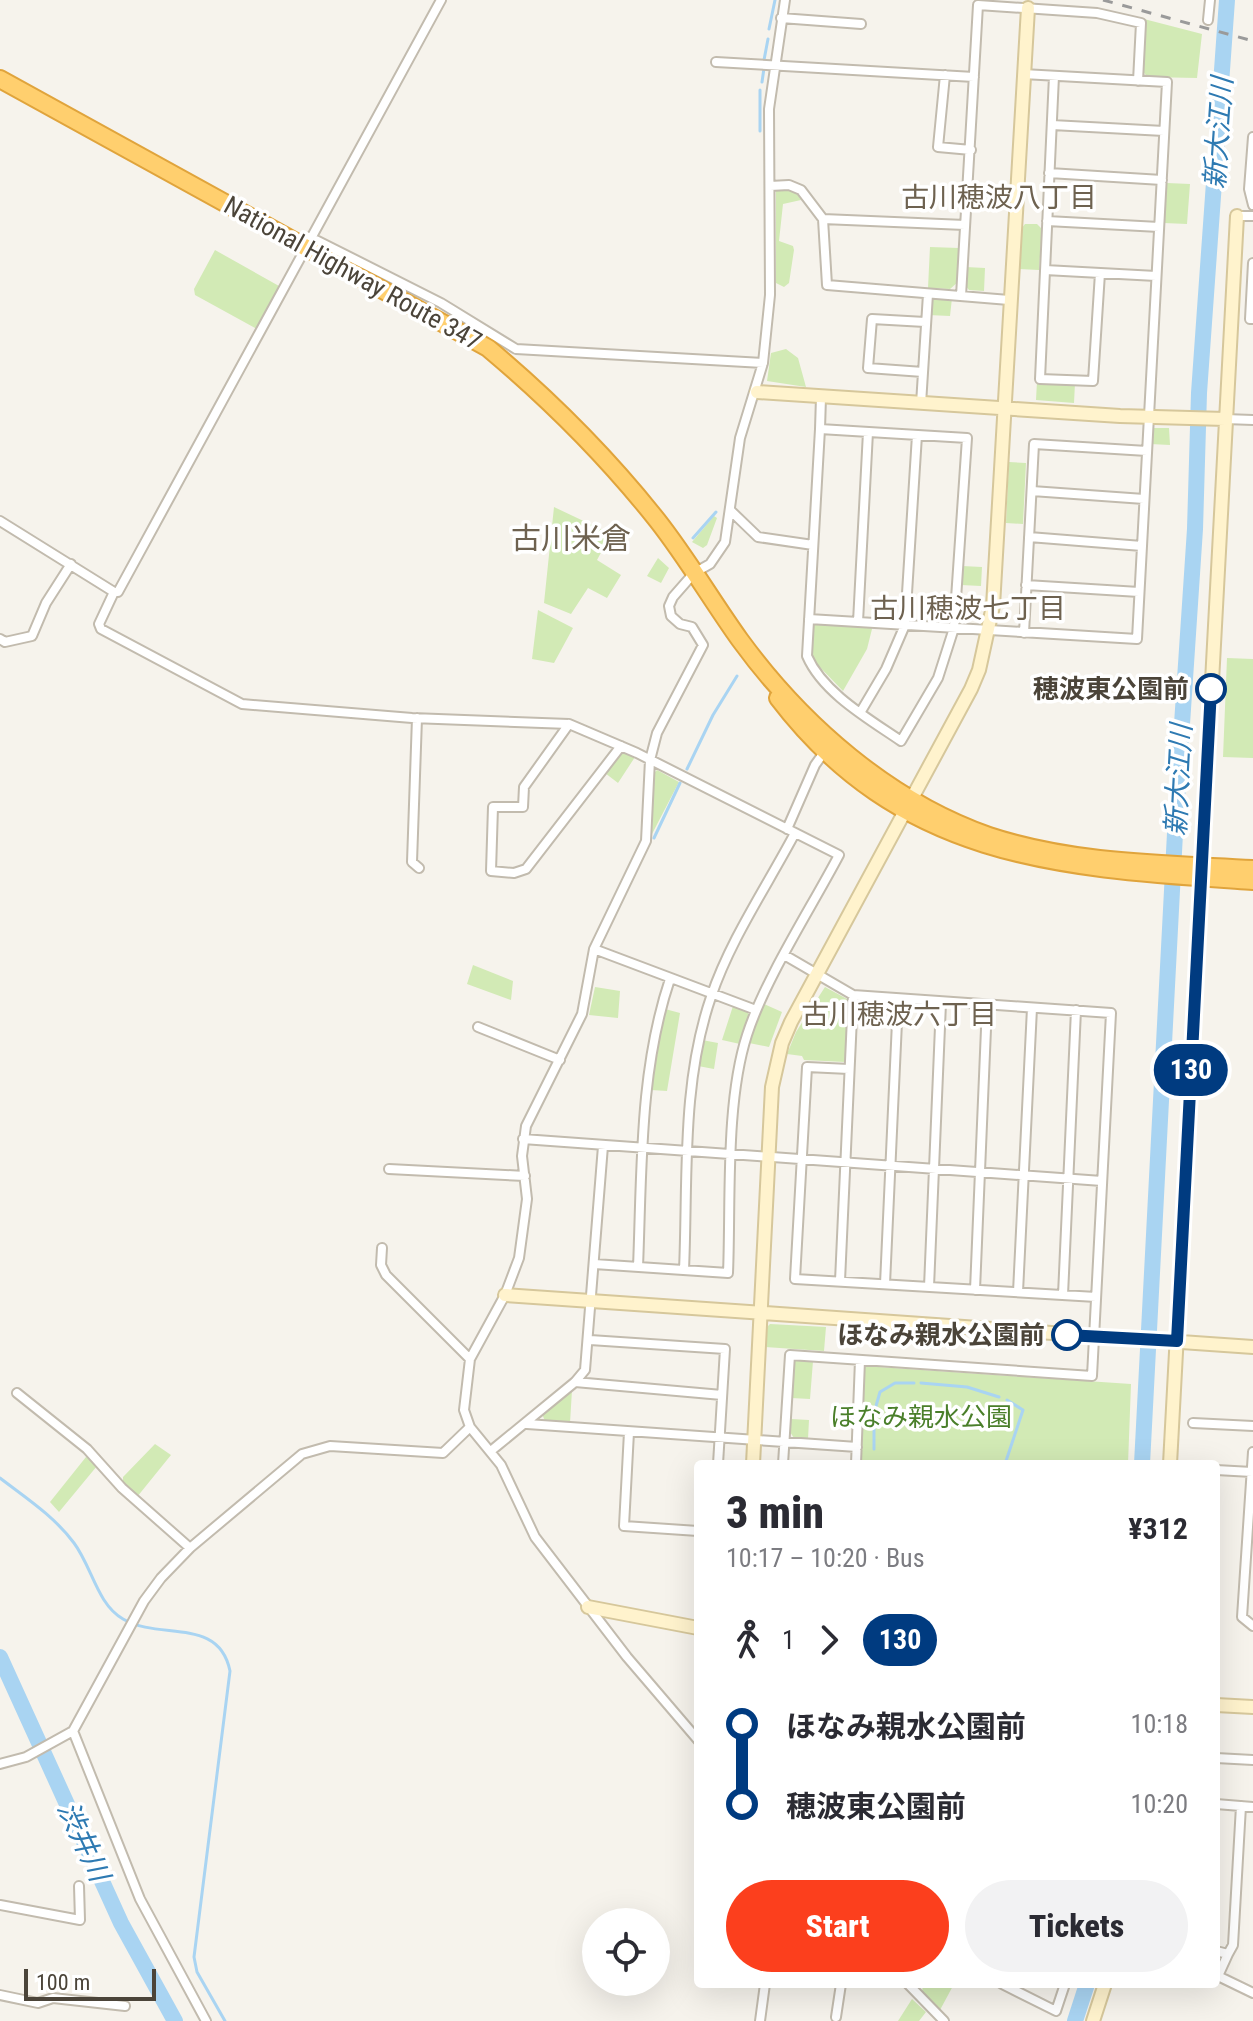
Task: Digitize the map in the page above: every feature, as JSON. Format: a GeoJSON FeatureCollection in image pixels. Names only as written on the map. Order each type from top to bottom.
{"type":"FeatureCollection","features":[{"type":"Feature","properties":{"kind":"highway","name":"National Highway Route 347"},"geometry":{"type":"LineString","coordinates":[[0,79],[308,241],[488,348],[544,395],[606,459],[659,522],[743,643],[762,677],[793,717],[853,775],[1008,853],[1078,868],[1154,868],[1253,881]]}},
{"type":"Feature","properties":{"kind":"highway","name":"National Highway Route 347"},"geometry":{"type":"LineString","coordinates":[[743,643],[818,728],[908,805]]}},
{"type":"Feature","properties":{"kind":"highway","name":"National Highway Route 347"},"geometry":{"type":"LineString","coordinates":[[1194,871],[1253,869]]}},
{"type":"Feature","properties":{"kind":"street"},"geometry":{"type":"LineString","coordinates":[[441,0],[99,624],[101,629],[234,701],[262,707],[417,718],[569,724],[650,760],[839,855],[756,1010],[737,1079],[728,1273],[594,1264]]}},
{"type":"Feature","properties":{"kind":"street"},"geometry":{"type":"LineString","coordinates":[[694,1735],[588,1607],[535,1537],[492,1450],[470,1427],[464,1410],[470,1359],[505,1295],[523,1235],[523,1139],[582,1014],[594,949],[646,841],[650,760],[657,733],[703,645],[692,627],[680,624],[671,616],[669,606],[694,573],[718,554],[725,542],[740,438],[757,392],[763,363],[770,295],[769,109],[773,65],[785,0]]}},
{"type":"Feature","properties":{"kind":"street"},"geometry":{"type":"LineString","coordinates":[[1208,20],[1210,0]]}},
{"type":"Feature","properties":{"kind":"street"},"geometry":{"type":"LineString","coordinates":[[961,296],[978,5],[1097,13],[1141,23],[1138,81]]}},
{"type":"Feature","properties":{"kind":"street"},"geometry":{"type":"LineString","coordinates":[[753,1460],[768,1157],[776,1064],[782,1043],[815,973],[971,689],[993,606],[1028,8]]}},
{"type":"Feature","properties":{"kind":"street"},"geometry":{"type":"LineString","coordinates":[[781,18],[861,24]]}},
{"type":"Feature","properties":{"kind":"street"},"geometry":{"type":"LineString","coordinates":[[716,62],[974,77]]}},
{"type":"Feature","properties":{"kind":"street"},"geometry":{"type":"LineString","coordinates":[[809,619],[1137,639],[1167,82],[1023,74]]}},
{"type":"Feature","properties":{"kind":"street"},"geometry":{"type":"LineString","coordinates":[[945,75],[938,147],[971,150]]}},
{"type":"Feature","properties":{"kind":"street"},"geometry":{"type":"LineString","coordinates":[[1054,76],[1040,379],[1093,381],[1100,273]]}},
{"type":"Feature","properties":{"kind":"street"},"geometry":{"type":"LineString","coordinates":[[1052,125],[1164,131]]}},
{"type":"Feature","properties":{"kind":"street"},"geometry":{"type":"LineString","coordinates":[[1253,137],[1249,189],[1253,205]]}},
{"type":"Feature","properties":{"kind":"street"},"geometry":{"type":"LineString","coordinates":[[1049,173],[1162,180]]}},
{"type":"Feature","properties":{"kind":"street"},"geometry":{"type":"LineString","coordinates":[[770,186],[789,185],[801,190],[823,219],[827,285],[1009,300]]}},
{"type":"Feature","properties":{"kind":"street"},"geometry":{"type":"LineString","coordinates":[[1170,1460],[1194,871],[1237,216],[1253,216]]}},
{"type":"Feature","properties":{"kind":"street"},"geometry":{"type":"LineString","coordinates":[[823,219],[965,225]]}},
{"type":"Feature","properties":{"kind":"street"},"geometry":{"type":"LineString","coordinates":[[1047,221],[1159,227]]}},
{"type":"Feature","properties":{"kind":"street"},"geometry":{"type":"LineString","coordinates":[[308,241],[441,303],[516,349],[763,363]]}},
{"type":"Feature","properties":{"kind":"street"},"geometry":{"type":"LineString","coordinates":[[1253,263],[1250,319],[1253,319]]}},
{"type":"Feature","properties":{"kind":"street"},"geometry":{"type":"LineString","coordinates":[[1045,270],[1156,276]]}},
{"type":"Feature","properties":{"kind":"street"},"geometry":{"type":"LineString","coordinates":[[921,404],[928,294]]}},
{"type":"Feature","properties":{"kind":"street"},"geometry":{"type":"LineString","coordinates":[[923,372],[868,368],[872,319],[925,322]]}},
{"type":"Feature","properties":{"kind":"street"},"geometry":{"type":"LineString","coordinates":[[757,392],[1148,418],[1253,420]]}},
{"type":"Feature","properties":{"kind":"street"},"geometry":{"type":"LineString","coordinates":[[820,429],[967,438],[954,628],[938,678],[901,741],[860,713],[811,666],[807,656],[821,397]]}},
{"type":"Feature","properties":{"kind":"street"},"geometry":{"type":"LineString","coordinates":[[858,622],[868,432]]}},
{"type":"Feature","properties":{"kind":"street"},"geometry":{"type":"LineString","coordinates":[[860,713],[886,669],[905,625],[917,435]]}},
{"type":"Feature","properties":{"kind":"street"},"geometry":{"type":"LineString","coordinates":[[1024,633],[1034,444],[1147,451]]}},
{"type":"Feature","properties":{"kind":"street"},"geometry":{"type":"LineString","coordinates":[[1032,491],[1144,499]]}},
{"type":"Feature","properties":{"kind":"street"},"geometry":{"type":"LineString","coordinates":[[730,510],[758,537],[813,545]]}},
{"type":"Feature","properties":{"kind":"street"},"geometry":{"type":"LineString","coordinates":[[0,521],[114,592]]}},
{"type":"Feature","properties":{"kind":"street"},"geometry":{"type":"LineString","coordinates":[[1029,537],[1142,546]]}},
{"type":"Feature","properties":{"kind":"street"},"geometry":{"type":"LineString","coordinates":[[0,639],[12,641],[32,636],[71,564]]}},
{"type":"Feature","properties":{"kind":"street"},"geometry":{"type":"LineString","coordinates":[[1026,585],[1139,592]]}},
{"type":"Feature","properties":{"kind":"street"},"geometry":{"type":"LineString","coordinates":[[417,718],[412,862],[419,868]]}},
{"type":"Feature","properties":{"kind":"street"},"geometry":{"type":"LineString","coordinates":[[569,724],[524,787],[523,807],[493,807],[491,871],[514,873],[526,869],[621,746]]}},
{"type":"Feature","properties":{"kind":"street"},"geometry":{"type":"LineString","coordinates":[[684,1270],[693,1065],[712,993],[791,831],[815,765],[826,750]]}},
{"type":"Feature","properties":{"kind":"street"},"geometry":{"type":"LineString","coordinates":[[594,949],[756,1010]]}},
{"type":"Feature","properties":{"kind":"street"},"geometry":{"type":"LineString","coordinates":[[783,1460],[790,1355],[1092,1376],[1111,1013],[853,995],[786,956]]}},
{"type":"Feature","properties":{"kind":"street"},"geometry":{"type":"LineString","coordinates":[[638,1267],[643,1149],[654,1033],[670,979]]}},
{"type":"Feature","properties":{"kind":"street"},"geometry":{"type":"LineString","coordinates":[[840,1281],[853,995]]}},
{"type":"Feature","properties":{"kind":"street"},"geometry":{"type":"LineString","coordinates":[[885,1284],[898,1000]]}},
{"type":"Feature","properties":{"kind":"street"},"geometry":{"type":"LineString","coordinates":[[929,1287],[941,1003]]}},
{"type":"Feature","properties":{"kind":"street"},"geometry":{"type":"LineString","coordinates":[[975,1290],[987,1005]]}},
{"type":"Feature","properties":{"kind":"street"},"geometry":{"type":"LineString","coordinates":[[1018,1292],[1032,1008]]}},
{"type":"Feature","properties":{"kind":"street"},"geometry":{"type":"LineString","coordinates":[[1063,1295],[1076,1010]]}},
{"type":"Feature","properties":{"kind":"street"},"geometry":{"type":"LineString","coordinates":[[478,1027],[560,1060]]}},
{"type":"Feature","properties":{"kind":"street"},"geometry":{"type":"LineString","coordinates":[[849,1069],[807,1067],[795,1279],[1096,1297]]}},
{"type":"Feature","properties":{"kind":"street"},"geometry":{"type":"LineString","coordinates":[[523,1139],[1102,1181]]}},
{"type":"Feature","properties":{"kind":"street"},"geometry":{"type":"LineString","coordinates":[[492,1450],[527,1424],[585,1370],[590,1340],[603,1146]]}},
{"type":"Feature","properties":{"kind":"street"},"geometry":{"type":"LineString","coordinates":[[389,1169],[525,1176]]}},
{"type":"Feature","properties":{"kind":"street"},"geometry":{"type":"LineString","coordinates":[[382,1248],[381,1265],[386,1275],[470,1359]]}},
{"type":"Feature","properties":{"kind":"street"},"geometry":{"type":"LineString","coordinates":[[505,1295],[1253,1347]]}},
{"type":"Feature","properties":{"kind":"street"},"geometry":{"type":"LineString","coordinates":[[590,1340],[725,1349],[718,1460]]}},
{"type":"Feature","properties":{"kind":"street"},"geometry":{"type":"LineString","coordinates":[[856,1460],[860,1360]]}},
{"type":"Feature","properties":{"kind":"street"},"geometry":{"type":"LineString","coordinates":[[575,1382],[722,1395]]}},
{"type":"Feature","properties":{"kind":"street"},"geometry":{"type":"LineString","coordinates":[[17,1393],[87,1449],[122,1488],[190,1548]]}},
{"type":"Feature","properties":{"kind":"street"},"geometry":{"type":"LineString","coordinates":[[1193,1423],[1253,1426]]}},
{"type":"Feature","properties":{"kind":"street"},"geometry":{"type":"LineString","coordinates":[[527,1424],[857,1447]]}},
{"type":"Feature","properties":{"kind":"street"},"geometry":{"type":"LineString","coordinates":[[0,1764],[31,1754],[71,1733],[132,1623],[161,1578],[190,1548],[302,1454],[315,1448],[443,1453],[470,1427]]}},
{"type":"Feature","properties":{"kind":"street"},"geometry":{"type":"LineString","coordinates":[[629,1432],[624,1526],[694,1531]]}},
{"type":"Feature","properties":{"kind":"street"},"geometry":{"type":"LineString","coordinates":[[1253,1452],[1242,1617],[1253,1626]]}},
{"type":"Feature","properties":{"kind":"street"},"geometry":{"type":"LineString","coordinates":[[1220,1470],[1252,1472]]}},
{"type":"Feature","properties":{"kind":"street"},"geometry":{"type":"LineString","coordinates":[[588,1607],[694,1627]]}},
{"type":"Feature","properties":{"kind":"street"},"geometry":{"type":"LineString","coordinates":[[1220,1705],[1253,1707]]}},
{"type":"Feature","properties":{"kind":"street"},"geometry":{"type":"LineString","coordinates":[[71,1733],[140,1899],[206,2021]]}},
{"type":"Feature","properties":{"kind":"street"},"geometry":{"type":"LineString","coordinates":[[1220,1758],[1253,1760]]}},
{"type":"Feature","properties":{"kind":"street"},"geometry":{"type":"LineString","coordinates":[[1220,1804],[1253,1807]]}},
{"type":"Feature","properties":{"kind":"street"},"geometry":{"type":"LineString","coordinates":[[1220,1972],[1233,1945],[1241,1806]]}},
{"type":"Feature","properties":{"kind":"street"},"geometry":{"type":"LineString","coordinates":[[0,1905],[80,1920],[79,1886]]}},
{"type":"Feature","properties":{"kind":"street"},"geometry":{"type":"LineString","coordinates":[[1220,1952],[1228,1954]]}},
{"type":"Feature","properties":{"kind":"street"},"geometry":{"type":"LineString","coordinates":[[1220,1977],[1253,1993]]}},
{"type":"Feature","properties":{"kind":"street"},"geometry":{"type":"LineString","coordinates":[[760,2021],[764,1988]]}},
{"type":"Feature","properties":{"kind":"street"},"geometry":{"type":"LineString","coordinates":[[836,2017],[840,1988]]}},
{"type":"Feature","properties":{"kind":"street"},"geometry":{"type":"LineString","coordinates":[[915,1988],[944,2021]]}},
{"type":"Feature","properties":{"kind":"street"},"geometry":{"type":"LineString","coordinates":[[1010,1988],[1056,2011]]}},
{"type":"Feature","properties":{"kind":"street"},"geometry":{"type":"LineString","coordinates":[[1054,2021],[1064,1988]]}},
{"type":"Feature","properties":{"kind":"street"},"geometry":{"type":"LineString","coordinates":[[1093,2021],[1104,1988]]}},
{"type":"Feature","properties":{"kind":"street"},"geometry":{"type":"LineString","coordinates":[[0,1995],[38,2003],[53,1998],[125,2006]]}},
{"type":"Feature","properties":{"kind":"green space"},"geometry":{"type":"Polygon","coordinates":[[[1144,19],[1202,34],[1197,78],[1148,77],[1142,71],[1144,19]]]}},
{"type":"Feature","properties":{"kind":"green space"},"geometry":{"type":"Polygon","coordinates":[[[1167,183],[1190,184],[1187,224],[1164,223],[1167,183]]]}},
{"type":"Feature","properties":{"kind":"green space"},"geometry":{"type":"Polygon","coordinates":[[[776,189],[796,192],[801,200],[783,204],[779,241],[793,246],[794,250],[789,283],[784,287],[776,283],[776,189]]]}},
{"type":"Feature","properties":{"kind":"green space"},"geometry":{"type":"Polygon","coordinates":[[[1025,224],[1037,224],[1042,229],[1039,270],[1019,269],[1022,228],[1025,224]]]}},
{"type":"Feature","properties":{"kind":"green space"},"geometry":{"type":"Polygon","coordinates":[[[930,247],[959,248],[958,282],[950,289],[928,288],[930,247]]]}},
{"type":"Feature","properties":{"kind":"green space"},"geometry":{"type":"Polygon","coordinates":[[[215,250],[279,286],[257,329],[195,295],[194,289],[215,250]]]}},
{"type":"Feature","properties":{"kind":"green space"},"geometry":{"type":"Polygon","coordinates":[[[966,267],[985,268],[984,291],[969,290],[965,285],[966,267]]]}},
{"type":"Feature","properties":{"kind":"green space"},"geometry":{"type":"Polygon","coordinates":[[[934,296],[952,298],[950,316],[928,315],[930,299],[934,296]]]}},
{"type":"Feature","properties":{"kind":"green space"},"geometry":{"type":"Polygon","coordinates":[[[786,349],[798,358],[806,387],[767,381],[771,353],[786,349]]]}},
{"type":"Feature","properties":{"kind":"green space"},"geometry":{"type":"Polygon","coordinates":[[[1037,381],[1075,383],[1074,403],[1036,400],[1037,381]]]}},
{"type":"Feature","properties":{"kind":"green space"},"geometry":{"type":"Polygon","coordinates":[[[1169,428],[1170,445],[1150,444],[1150,431],[1169,428]]]}},
{"type":"Feature","properties":{"kind":"green space"},"geometry":{"type":"Polygon","coordinates":[[[1009,462],[1026,463],[1023,524],[1006,523],[1009,462]]]}},
{"type":"Feature","properties":{"kind":"green space"},"geometry":{"type":"Polygon","coordinates":[[[554,507],[611,534],[597,560],[621,575],[607,598],[588,588],[571,614],[544,603],[554,507]]]}},
{"type":"Feature","properties":{"kind":"green space"},"geometry":{"type":"Polygon","coordinates":[[[714,516],[717,518],[707,545],[703,548],[692,542],[714,516]]]}},
{"type":"Feature","properties":{"kind":"green space"},"geometry":{"type":"Polygon","coordinates":[[[658,558],[669,568],[661,583],[647,576],[658,558]]]}},
{"type":"Feature","properties":{"kind":"green space"},"geometry":{"type":"Polygon","coordinates":[[[962,566],[982,567],[981,586],[961,585],[962,566]]]}},
{"type":"Feature","properties":{"kind":"green space"},"geometry":{"type":"Polygon","coordinates":[[[538,610],[573,628],[554,663],[532,659],[538,610]]]}},
{"type":"Feature","properties":{"kind":"green space"},"geometry":{"type":"Polygon","coordinates":[[[816,622],[873,625],[867,649],[843,691],[810,657],[810,627],[816,622]]]}},
{"type":"Feature","properties":{"kind":"green space"},"geometry":{"type":"Polygon","coordinates":[[[1227,658],[1253,659],[1253,758],[1223,757],[1227,658]]]}},
{"type":"Feature","properties":{"kind":"green space"},"geometry":{"type":"Polygon","coordinates":[[[623,751],[635,757],[618,783],[605,773],[623,751]]]}},
{"type":"Feature","properties":{"kind":"green space"},"geometry":{"type":"Polygon","coordinates":[[[657,770],[679,782],[652,834],[654,773],[657,770]]]}},
{"type":"Feature","properties":{"kind":"green space"},"geometry":{"type":"Polygon","coordinates":[[[473,965],[513,981],[511,1000],[467,984],[473,965]]]}},
{"type":"Feature","properties":{"kind":"green space"},"geometry":{"type":"Polygon","coordinates":[[[595,987],[620,991],[618,1018],[589,1015],[595,987]]]}},
{"type":"Feature","properties":{"kind":"green space"},"geometry":{"type":"Polygon","coordinates":[[[825,987],[849,1000],[845,1062],[804,1060],[802,1056],[787,1054],[796,1032],[825,987]]]}},
{"type":"Feature","properties":{"kind":"green space"},"geometry":{"type":"Polygon","coordinates":[[[764,1004],[782,1012],[769,1047],[749,1043],[764,1004]]]}},
{"type":"Feature","properties":{"kind":"green space"},"geometry":{"type":"Polygon","coordinates":[[[733,1006],[747,1011],[750,1017],[740,1044],[722,1040],[733,1006]]]}},
{"type":"Feature","properties":{"kind":"green space"},"geometry":{"type":"Polygon","coordinates":[[[665,1009],[680,1013],[667,1091],[651,1090],[665,1009]]]}},
{"type":"Feature","properties":{"kind":"green space"},"geometry":{"type":"Polygon","coordinates":[[[702,1040],[718,1043],[714,1069],[698,1066],[702,1040]]]}},
{"type":"Feature","properties":{"kind":"green space"},"geometry":{"type":"Polygon","coordinates":[[[770,1324],[826,1327],[824,1351],[765,1347],[766,1328],[770,1324]]]}},
{"type":"Feature","properties":{"kind":"green space"},"geometry":{"type":"Polygon","coordinates":[[[798,1359],[813,1361],[810,1399],[791,1398],[793,1363],[798,1359]]]}},
{"type":"Feature","properties":{"kind":"green space","name":"ほなみ親水公園"},"geometry":{"type":"Polygon","coordinates":[[[864,1366],[1131,1384],[1128,1460],[859,1460],[864,1366]]]}},
{"type":"Feature","properties":{"kind":"green space"},"geometry":{"type":"Polygon","coordinates":[[[572,1390],[570,1423],[545,1421],[542,1414],[572,1390]]]}},
{"type":"Feature","properties":{"kind":"green space"},"geometry":{"type":"Polygon","coordinates":[[[791,1419],[809,1420],[808,1439],[794,1438],[790,1432],[791,1419]]]}},
{"type":"Feature","properties":{"kind":"green space"},"geometry":{"type":"Polygon","coordinates":[[[155,1444],[171,1455],[137,1497],[123,1485],[123,1477],[155,1444]]]}},
{"type":"Feature","properties":{"kind":"green space"},"geometry":{"type":"Polygon","coordinates":[[[86,1457],[93,1459],[97,1466],[59,1512],[50,1502],[86,1457]]]}},
{"type":"Feature","properties":{"kind":"green space"},"geometry":{"type":"Polygon","coordinates":[[[923,1988],[952,1988],[940,2010],[922,1993],[923,1988]]]}},
{"type":"Feature","properties":{"kind":"green space"},"geometry":{"type":"Polygon","coordinates":[[[912,1999],[926,2012],[919,2021],[898,2021],[912,1999]]]}},
{"type":"Feature","properties":{"kind":"waterway"},"geometry":{"type":"LineString","coordinates":[[769,29],[775,0]]}},
{"type":"Feature","properties":{"kind":"waterway","name":"新大江川"},"geometry":{"type":"LineString","coordinates":[[1142,1460],[1176,814],[1195,529],[1199,393],[1227,0]]}},
{"type":"Feature","properties":{"kind":"waterway"},"geometry":{"type":"LineString","coordinates":[[764,60],[768,39]]}},
{"type":"Feature","properties":{"kind":"waterway"},"geometry":{"type":"LineString","coordinates":[[762,82],[764,68]]}},
{"type":"Feature","properties":{"kind":"waterway"},"geometry":{"type":"LineString","coordinates":[[760,90],[760,131]]}},
{"type":"Feature","properties":{"kind":"waterway"},"geometry":{"type":"LineString","coordinates":[[693,538],[716,512]]}},
{"type":"Feature","properties":{"kind":"waterway"},"geometry":{"type":"LineString","coordinates":[[687,769],[713,715],[737,676]]}},
{"type":"Feature","properties":{"kind":"waterway"},"geometry":{"type":"LineString","coordinates":[[654,838],[680,783]]}},
{"type":"Feature","properties":{"kind":"waterway"},"geometry":{"type":"LineString","coordinates":[[874,1449],[874,1413],[880,1392],[895,1383],[914,1383]]}},
{"type":"Feature","properties":{"kind":"waterway"},"geometry":{"type":"LineString","coordinates":[[921,1383],[967,1387],[999,1397]]}},
{"type":"Feature","properties":{"kind":"waterway"},"geometry":{"type":"LineString","coordinates":[[1006,1460],[1023,1410],[1007,1400]]}},
{"type":"Feature","properties":{"kind":"waterway"},"geometry":{"type":"LineString","coordinates":[[0,1478],[66,1533],[114,1612],[138,1625],[201,1636],[214,1643],[224,1654],[230,1671],[194,1957],[197,1972],[225,2021]]}},
{"type":"Feature","properties":{"kind":"waterway","name":"渋井川"},"geometry":{"type":"LineString","coordinates":[[0,1657],[121,1923],[175,2021]]}},
{"type":"Feature","properties":{"kind":"waterway","name":"新大江川"},"geometry":{"type":"LineString","coordinates":[[1075,2021],[1086,1988]]}},
{"type":"Feature","properties":{"kind":"railway"},"geometry":{"type":"LineString","coordinates":[[1103,0],[1253,41]]}},
{"type":"Feature","properties":{"kind":"bus line","name":"130"},"geometry":{"type":"LineString","coordinates":[[1067,1335],[1177,1341],[1211,689]]}},
{"type":"Feature","properties":{"kind":"place","name":"穂波東公園前"},"geometry":{"type":"Point","coordinates":[1211,689]}},
{"type":"Feature","properties":{"kind":"place","name":"ほなみ親水公園前"},"geometry":{"type":"Point","coordinates":[1067,1335]}},
{"type":"Feature","properties":{"kind":"district","name":"古川穂波八丁目"},"geometry":{"type":"Point","coordinates":[999,197]}},
{"type":"Feature","properties":{"kind":"district","name":"古川米倉"},"geometry":{"type":"Point","coordinates":[571,539]}},
{"type":"Feature","properties":{"kind":"district","name":"古川穂波七丁目"},"geometry":{"type":"Point","coordinates":[968,608]}},
{"type":"Feature","properties":{"kind":"district","name":"古川穂波六丁目"},"geometry":{"type":"Point","coordinates":[899,1014]}}]}
